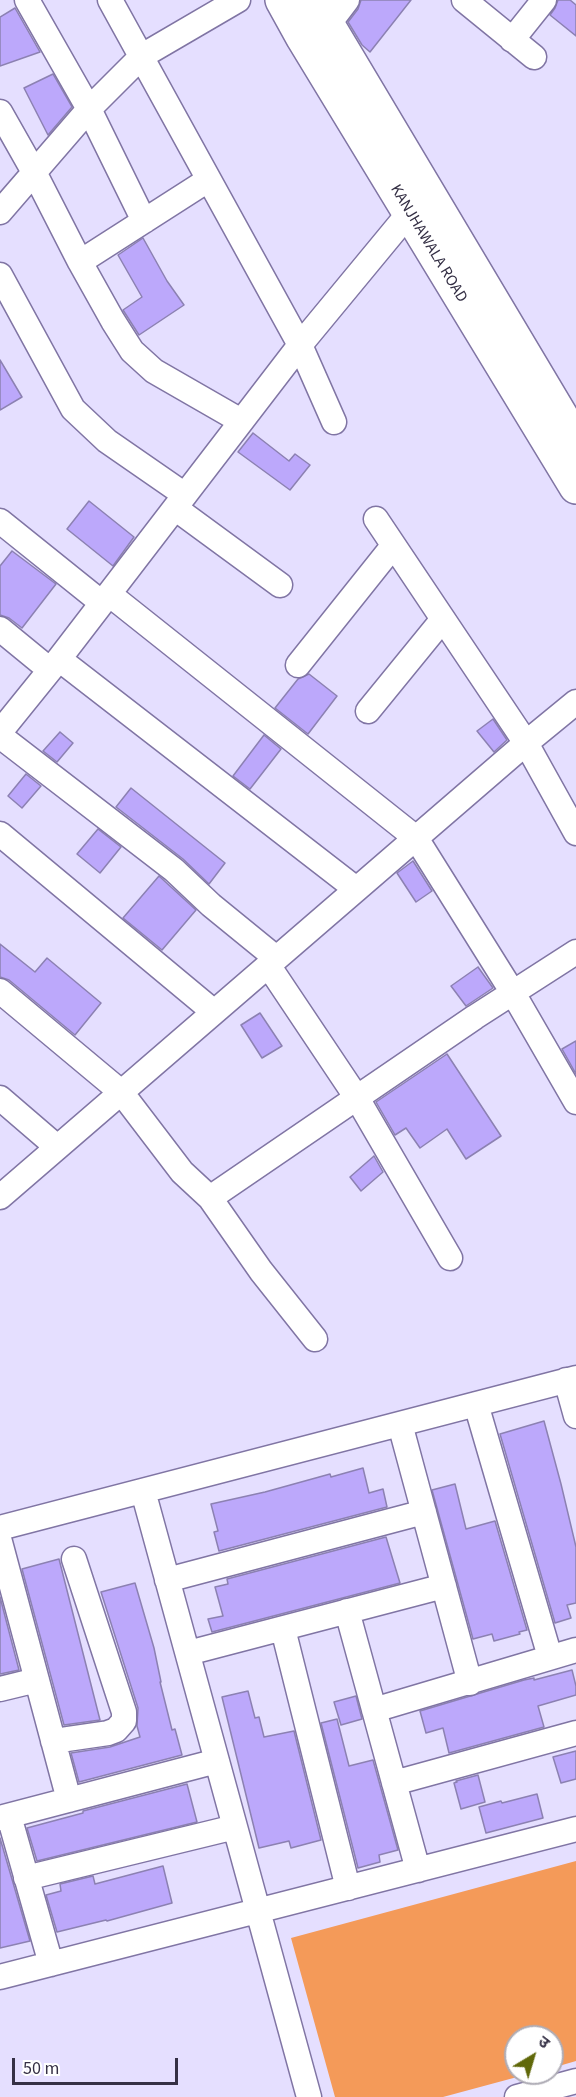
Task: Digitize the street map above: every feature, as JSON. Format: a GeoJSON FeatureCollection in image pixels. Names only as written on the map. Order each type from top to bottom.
{"type":"FeatureCollection","features":[{"type":"Feature","properties":{"kind":"main road","name":"KANJHAWALA ROAD"},"geometry":{"type":"LineString","coordinates":[[282,0],[303,38],[422,207],[576,441]]}},
{"type":"Feature","properties":{"kind":"main road","name":"KANJHAWALA ROAD"},"geometry":{"type":"LineString","coordinates":[[330,8],[422,207],[576,488]]}},
{"type":"Feature","properties":{"kind":"street"},"geometry":{"type":"LineString","coordinates":[[27,0],[89,109],[144,221]]}},
{"type":"Feature","properties":{"kind":"street"},"geometry":{"type":"LineString","coordinates":[[110,0],[300,345],[334,422]]}},
{"type":"Feature","properties":{"kind":"street"},"geometry":{"type":"LineString","coordinates":[[0,212],[89,109],[142,56],[238,0]]}},
{"type":"Feature","properties":{"kind":"street"},"geometry":{"type":"LineString","coordinates":[[464,0],[534,57]]}},
{"type":"Feature","properties":{"kind":"street"},"geometry":{"type":"LineString","coordinates":[[512,40],[544,0]]}},
{"type":"Feature","properties":{"kind":"street"},"geometry":{"type":"LineString","coordinates":[[0,112],[80,262],[132,351],[154,371],[241,421]]}},
{"type":"Feature","properties":{"kind":"street"},"geometry":{"type":"LineString","coordinates":[[80,262],[208,180]]}},
{"type":"Feature","properties":{"kind":"street"},"geometry":{"type":"LineString","coordinates":[[422,207],[300,345],[0,734],[174,870],[272,962],[357,1098],[450,1258]]}},
{"type":"Feature","properties":{"kind":"street"},"geometry":{"type":"LineString","coordinates":[[0,275],[73,409],[107,441],[280,585]]}},
{"type":"Feature","properties":{"kind":"street"},"geometry":{"type":"LineString","coordinates":[[376,519],[525,743],[576,833]]}},
{"type":"Feature","properties":{"kind":"street"},"geometry":{"type":"LineString","coordinates":[[0,521],[106,599],[416,838],[513,993],[576,1102]]}},
{"type":"Feature","properties":{"kind":"street"},"geometry":{"type":"LineString","coordinates":[[298,665],[393,546]]}},
{"type":"Feature","properties":{"kind":"street"},"geometry":{"type":"LineString","coordinates":[[368,711],[443,619]]}},
{"type":"Feature","properties":{"kind":"street"},"geometry":{"type":"LineString","coordinates":[[0,629],[55,665],[356,889]]}},
{"type":"Feature","properties":{"kind":"street"},"geometry":{"type":"LineString","coordinates":[[0,1197],[525,743],[576,702]]}},
{"type":"Feature","properties":{"kind":"street"},"geometry":{"type":"LineString","coordinates":[[0,834],[214,1012]]}},
{"type":"Feature","properties":{"kind":"street"},"geometry":{"type":"LineString","coordinates":[[210,1198],[475,1017],[576,952]]}},
{"type":"Feature","properties":{"kind":"street"},"geometry":{"type":"LineString","coordinates":[[0,991],[121,1092],[182,1172],[210,1198],[261,1271],[315,1339]]}},
{"type":"Feature","properties":{"kind":"street"},"geometry":{"type":"LineString","coordinates":[[0,1098],[57,1147]]}},
{"type":"Feature","properties":{"kind":"street"},"geometry":{"type":"LineString","coordinates":[[0,1528],[571,1379],[576,1416]]}},
{"type":"Feature","properties":{"kind":"street"},"geometry":{"type":"LineString","coordinates":[[476,1404],[550,1657]]}},
{"type":"Feature","properties":{"kind":"street"},"geometry":{"type":"LineString","coordinates":[[400,1424],[470,1683]]}},
{"type":"Feature","properties":{"kind":"street"},"geometry":{"type":"LineString","coordinates":[[143,1491],[309,2097]]}},
{"type":"Feature","properties":{"kind":"street"},"geometry":{"type":"LineString","coordinates":[[167,1580],[424,1512]]}},
{"type":"Feature","properties":{"kind":"street"},"geometry":{"type":"LineString","coordinates":[[0,1542],[69,1800]]}},
{"type":"Feature","properties":{"kind":"street"},"geometry":{"type":"LineString","coordinates":[[53,1741],[108,1733],[116,1730],[124,1722],[124,1712],[74,1559]]}},
{"type":"Feature","properties":{"kind":"street"},"geometry":{"type":"LineString","coordinates":[[188,1653],[444,1586]]}},
{"type":"Feature","properties":{"kind":"street"},"geometry":{"type":"LineString","coordinates":[[347,1611],[418,1870]]}},
{"type":"Feature","properties":{"kind":"street"},"geometry":{"type":"LineString","coordinates":[[283,1629],[348,1888]]}},
{"type":"Feature","properties":{"kind":"street"},"geometry":{"type":"LineString","coordinates":[[374,1710],[576,1650]]}},
{"type":"Feature","properties":{"kind":"street"},"geometry":{"type":"LineString","coordinates":[[0,1689],[37,1680]]}},
{"type":"Feature","properties":{"kind":"street"},"geometry":{"type":"LineString","coordinates":[[394,1783],[576,1732]]}},
{"type":"Feature","properties":{"kind":"street"},"geometry":{"type":"LineString","coordinates":[[51,1964],[26,1878],[4,1817],[217,1761]]}},
{"type":"Feature","properties":{"kind":"street"},"geometry":{"type":"LineString","coordinates":[[26,1878],[235,1827]]}},
{"type":"Feature","properties":{"kind":"street"},"geometry":{"type":"LineString","coordinates":[[0,1977],[576,1829]]}},
{"type":"Feature","properties":{"kind":"street"},"geometry":{"type":"LineString","coordinates":[[517,2097],[576,2081]]}},
{"type":"Feature","properties":{"kind":"shaded area"},"geometry":{"type":"Polygon","coordinates":[[[576,1861],[576,2061],[564,2064],[564,2025],[504,2025],[504,2081],[443,2097],[335,2097],[291,1938],[576,1861]]]}},
{"type":"Feature","properties":{"kind":"building"},"geometry":{"type":"Polygon","coordinates":[[[361,0],[411,0],[370,52],[362,45],[348,22],[358,9],[361,0]]]}},
{"type":"Feature","properties":{"kind":"building"},"geometry":{"type":"Polygon","coordinates":[[[558,0],[570,0],[576,5],[576,36],[550,15],[558,0]]]}},
{"type":"Feature","properties":{"kind":"building"},"geometry":{"type":"Polygon","coordinates":[[[15,8],[40,52],[0,66],[0,17],[15,8]]]}},
{"type":"Feature","properties":{"kind":"building"},"geometry":{"type":"Polygon","coordinates":[[[53,74],[72,107],[48,135],[24,88],[53,74]]]}},
{"type":"Feature","properties":{"kind":"building"},"geometry":{"type":"Polygon","coordinates":[[[143,238],[167,281],[184,305],[139,335],[123,310],[142,297],[118,255],[143,238]]]}},
{"type":"Feature","properties":{"kind":"building"},"geometry":{"type":"Polygon","coordinates":[[[0,360],[22,397],[0,410],[0,360]]]}},
{"type":"Feature","properties":{"kind":"building"},"geometry":{"type":"Polygon","coordinates":[[[253,433],[289,461],[295,454],[310,465],[290,490],[238,452],[253,433]]]}},
{"type":"Feature","properties":{"kind":"building"},"geometry":{"type":"Polygon","coordinates":[[[89,501],[134,537],[113,566],[67,529],[89,501]]]}},
{"type":"Feature","properties":{"kind":"building"},"geometry":{"type":"Polygon","coordinates":[[[12,551],[56,584],[22,628],[9,618],[0,615],[0,566],[12,551]]]}},
{"type":"Feature","properties":{"kind":"building"},"geometry":{"type":"Polygon","coordinates":[[[309,674],[337,696],[308,734],[275,708],[298,679],[309,674]]]}},
{"type":"Feature","properties":{"kind":"building"},"geometry":{"type":"Polygon","coordinates":[[[493,719],[507,740],[494,752],[477,731],[493,719]]]}},
{"type":"Feature","properties":{"kind":"building"},"geometry":{"type":"Polygon","coordinates":[[[60,732],[73,743],[57,762],[43,751],[60,732]]]}},
{"type":"Feature","properties":{"kind":"building"},"geometry":{"type":"Polygon","coordinates":[[[264,735],[281,749],[250,789],[233,776],[264,735]]]}},
{"type":"Feature","properties":{"kind":"building"},"geometry":{"type":"Polygon","coordinates":[[[26,774],[41,786],[22,808],[8,796],[26,774]]]}},
{"type":"Feature","properties":{"kind":"building"},"geometry":{"type":"Polygon","coordinates":[[[131,788],[225,863],[209,884],[183,859],[116,807],[131,788]]]}},
{"type":"Feature","properties":{"kind":"building"},"geometry":{"type":"Polygon","coordinates":[[[98,829],[121,847],[100,873],[77,854],[98,829]]]}},
{"type":"Feature","properties":{"kind":"building"},"geometry":{"type":"Polygon","coordinates":[[[413,861],[432,891],[416,902],[397,873],[413,861]]]}},
{"type":"Feature","properties":{"kind":"building"},"geometry":{"type":"Polygon","coordinates":[[[159,876],[196,910],[162,950],[123,918],[159,876]]]}},
{"type":"Feature","properties":{"kind":"building"},"geometry":{"type":"Polygon","coordinates":[[[0,944],[35,972],[47,958],[101,1003],[75,1035],[9,980],[0,977],[0,944]]]}},
{"type":"Feature","properties":{"kind":"building"},"geometry":{"type":"Polygon","coordinates":[[[478,967],[493,988],[466,1006],[451,986],[478,967]]]}},
{"type":"Feature","properties":{"kind":"building"},"geometry":{"type":"Polygon","coordinates":[[[260,1013],[282,1046],[262,1058],[241,1025],[260,1013]]]}},
{"type":"Feature","properties":{"kind":"building"},"geometry":{"type":"Polygon","coordinates":[[[576,1041],[576,1074],[562,1049],[576,1041]]]}},
{"type":"Feature","properties":{"kind":"building"},"geometry":{"type":"Polygon","coordinates":[[[447,1054],[501,1136],[466,1159],[447,1129],[420,1148],[406,1128],[395,1135],[376,1102],[447,1054]]]}},
{"type":"Feature","properties":{"kind":"building"},"geometry":{"type":"Polygon","coordinates":[[[374,1156],[383,1172],[361,1191],[350,1177],[374,1156]]]}},
{"type":"Feature","properties":{"kind":"building"},"geometry":{"type":"Polygon","coordinates":[[[544,1421],[576,1547],[576,1603],[567,1605],[571,1618],[555,1623],[500,1434],[544,1421]]]}},
{"type":"Feature","properties":{"kind":"building"},"geometry":{"type":"Polygon","coordinates":[[[363,1468],[369,1493],[383,1489],[387,1507],[219,1551],[214,1532],[218,1531],[211,1504],[363,1468]]]}},
{"type":"Feature","properties":{"kind":"building"},"geometry":{"type":"Polygon","coordinates":[[[455,1484],[466,1529],[495,1521],[527,1630],[519,1632],[520,1634],[494,1641],[492,1634],[473,1639],[432,1490],[455,1484]]]}},
{"type":"Feature","properties":{"kind":"building"},"geometry":{"type":"Polygon","coordinates":[[[386,1537],[400,1583],[212,1632],[208,1619],[223,1616],[215,1587],[228,1584],[227,1579],[386,1537]]]}},
{"type":"Feature","properties":{"kind":"building"},"geometry":{"type":"Polygon","coordinates":[[[59,1559],[100,1720],[64,1725],[22,1569],[59,1559]]]}},
{"type":"Feature","properties":{"kind":"building"},"geometry":{"type":"Polygon","coordinates":[[[135,1583],[154,1648],[172,1730],[175,1729],[182,1755],[79,1782],[71,1753],[110,1747],[140,1737],[137,1726],[138,1708],[101,1592],[135,1583]]]}},
{"type":"Feature","properties":{"kind":"building"},"geometry":{"type":"Polygon","coordinates":[[[0,1597],[19,1670],[0,1674],[0,1597]]]}},
{"type":"Feature","properties":{"kind":"building"},"geometry":{"type":"Polygon","coordinates":[[[572,1670],[576,1695],[538,1706],[544,1727],[449,1753],[443,1728],[426,1733],[420,1711],[524,1680],[534,1678],[534,1680],[572,1670]]]}},
{"type":"Feature","properties":{"kind":"building"},"geometry":{"type":"Polygon","coordinates":[[[248,1691],[255,1718],[259,1717],[264,1737],[294,1731],[321,1840],[291,1848],[289,1841],[259,1848],[222,1697],[248,1691]]]}},
{"type":"Feature","properties":{"kind":"building"},"geometry":{"type":"Polygon","coordinates":[[[356,1696],[362,1719],[341,1725],[334,1702],[356,1696]]]}},
{"type":"Feature","properties":{"kind":"building"},"geometry":{"type":"Polygon","coordinates":[[[337,1719],[349,1766],[373,1760],[398,1850],[379,1855],[380,1862],[358,1868],[321,1723],[337,1719]]]}},
{"type":"Feature","properties":{"kind":"building"},"geometry":{"type":"Polygon","coordinates":[[[576,1751],[576,1779],[561,1783],[553,1757],[576,1751]]]}},
{"type":"Feature","properties":{"kind":"building"},"geometry":{"type":"Polygon","coordinates":[[[478,1775],[485,1802],[461,1809],[454,1783],[478,1775]]]}},
{"type":"Feature","properties":{"kind":"building"},"geometry":{"type":"Polygon","coordinates":[[[187,1784],[197,1822],[37,1861],[27,1828],[187,1784]]]}},
{"type":"Feature","properties":{"kind":"building"},"geometry":{"type":"Polygon","coordinates":[[[537,1794],[543,1818],[486,1833],[479,1807],[537,1794]]]}},
{"type":"Feature","properties":{"kind":"building"},"geometry":{"type":"Polygon","coordinates":[[[0,1838],[30,1941],[0,1948],[0,1838]]]}},
{"type":"Feature","properties":{"kind":"building"},"geometry":{"type":"Polygon","coordinates":[[[163,1866],[172,1903],[57,1932],[46,1895],[61,1891],[60,1884],[93,1876],[95,1884],[163,1866]]]}}]}
